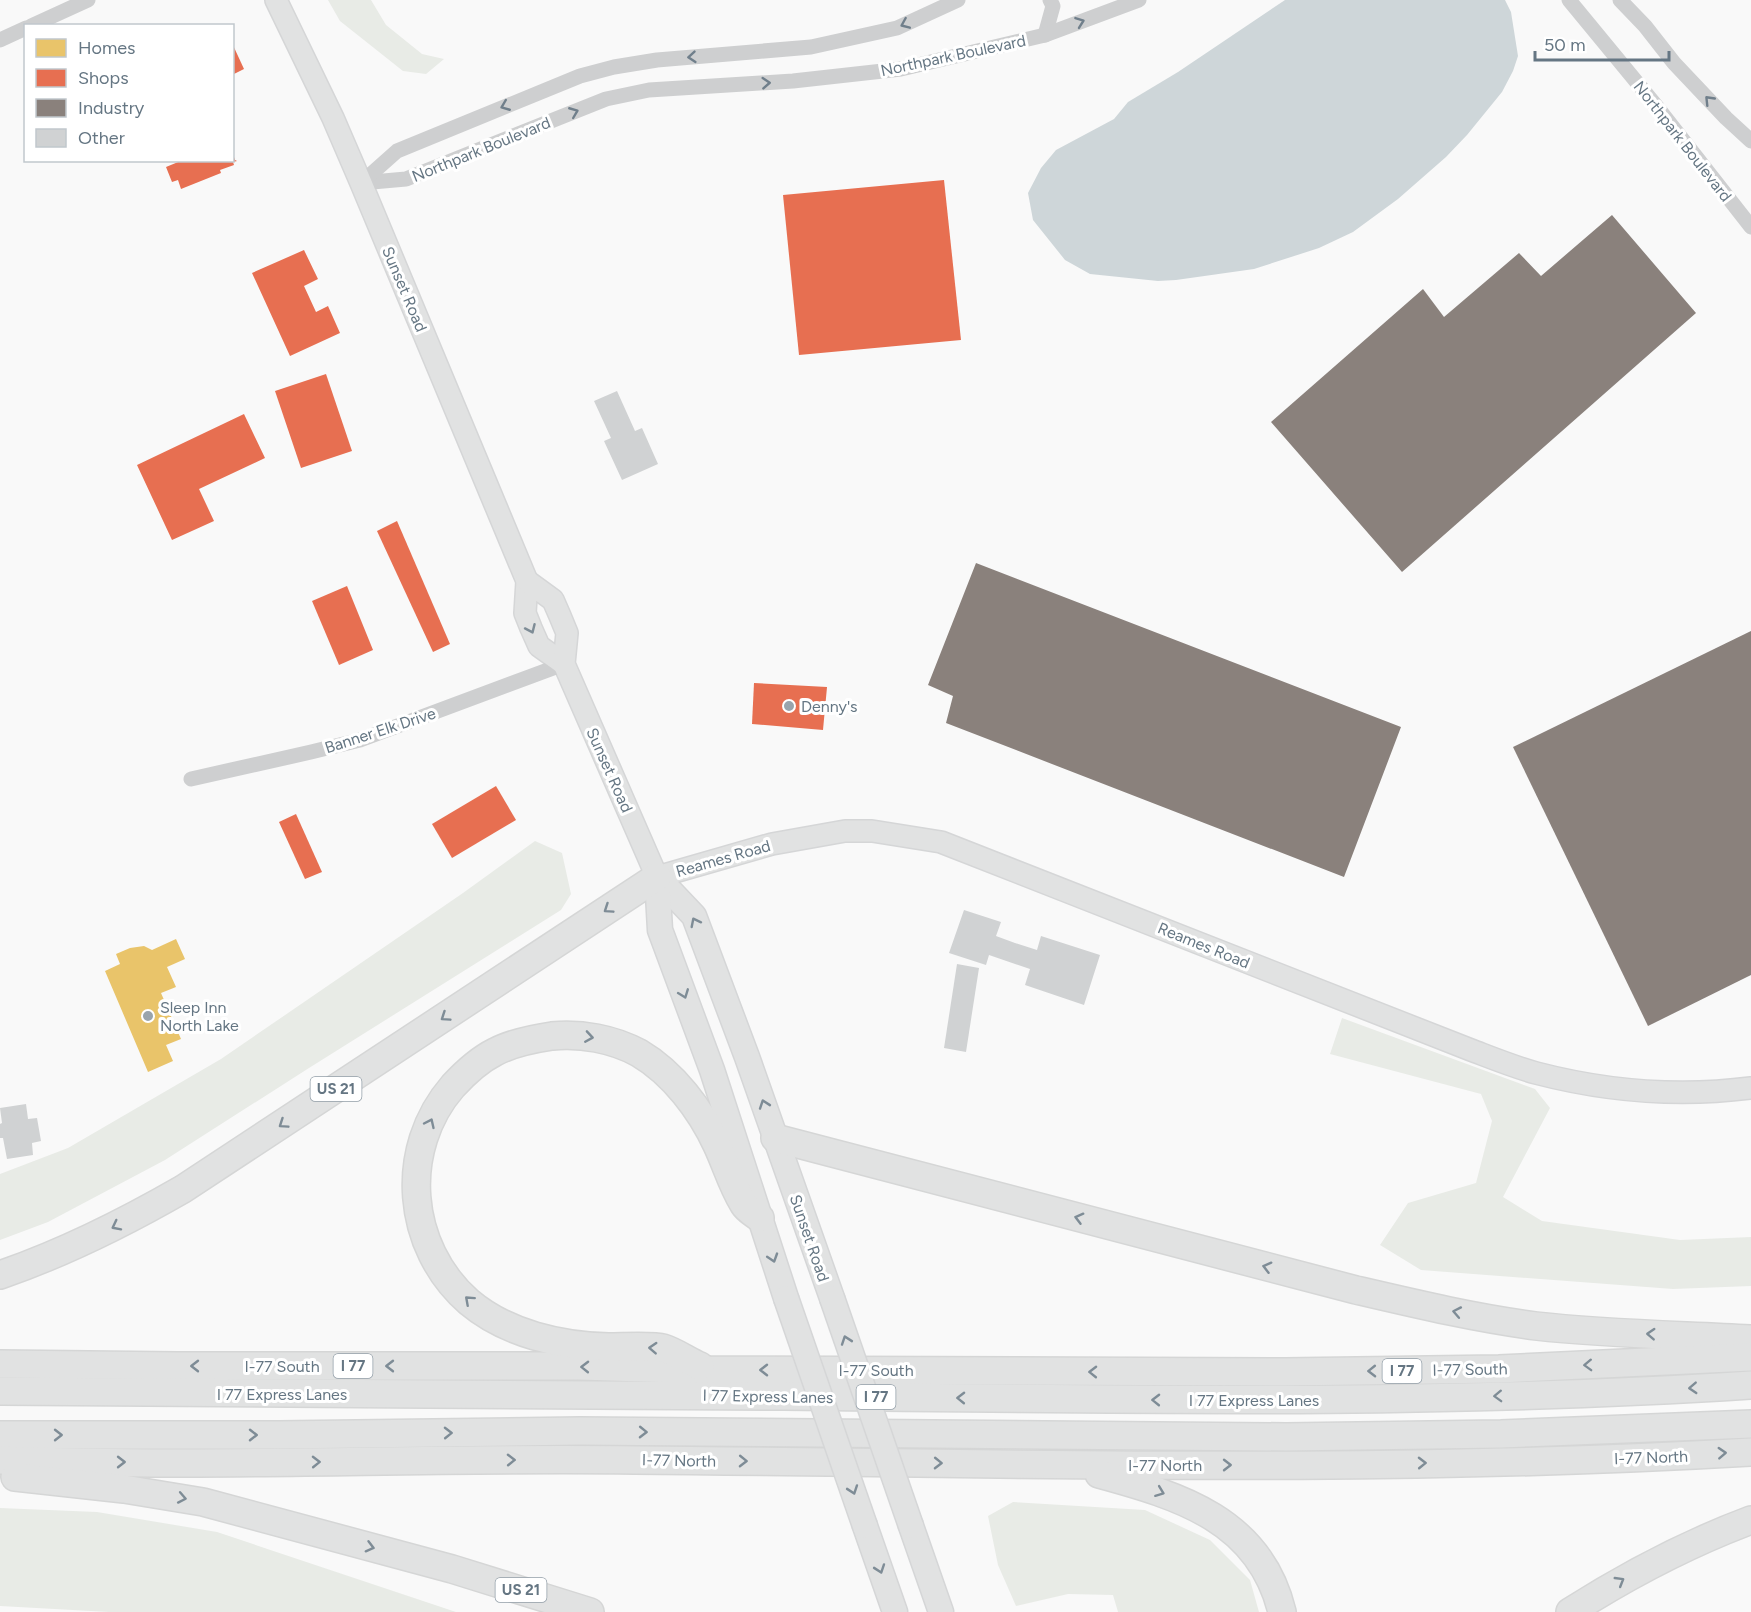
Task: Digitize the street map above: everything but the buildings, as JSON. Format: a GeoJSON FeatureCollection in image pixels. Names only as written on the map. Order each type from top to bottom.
{"type":"FeatureCollection","features":[{"type":"Feature","properties":{"kind":"highway","name":"US 21"},"geometry":{"type":"LineString","coordinates":[[0,1275],[90,1239],[183,1189],[657,877]]}},
{"type":"Feature","properties":{"kind":"highway"},"geometry":{"type":"LineString","coordinates":[[706,1370],[662,1348],[604,1346],[537,1337],[499,1321],[469,1301],[436,1263],[420,1220],[416,1174],[427,1129],[441,1102],[460,1079],[470,1069],[495,1052],[525,1041],[559,1035],[575,1035],[608,1041],[622,1045],[651,1061],[683,1093],[703,1118],[744,1205],[760,1218]]}},
{"type":"Feature","properties":{"kind":"highway"},"geometry":{"type":"LineString","coordinates":[[776,1138],[1416,1305],[1525,1324],[1593,1331],[1751,1338]]}},
{"type":"Feature","properties":{"kind":"highway","name":"I-77 South"},"geometry":{"type":"LineString","coordinates":[[0,1364],[1285,1372],[1498,1369],[1751,1357]]}},
{"type":"Feature","properties":{"kind":"highway","name":"I 77 Express Lanes"},"geometry":{"type":"LineString","coordinates":[[0,1391],[1285,1400],[1510,1396],[1751,1385]]}},
{"type":"Feature","properties":{"kind":"highway"},"geometry":{"type":"LineString","coordinates":[[0,1434],[255,1435],[591,1431],[1286,1437],[1534,1433],[1751,1424]]}},
{"type":"Feature","properties":{"kind":"highway","name":"I-77 North"},"geometry":{"type":"LineString","coordinates":[[0,1460],[279,1462],[580,1459],[1286,1465],[1501,1462],[1751,1452]]}},
{"type":"Feature","properties":{"kind":"highway"},"geometry":{"type":"LineString","coordinates":[[1064,1464],[1148,1487],[1202,1509],[1216,1518],[1243,1539],[1263,1566],[1272,1581],[1282,1612]]}},
{"type":"Feature","properties":{"kind":"highway","name":"US 21"},"geometry":{"type":"LineString","coordinates":[[0,1470],[15,1477],[115,1487],[204,1502],[452,1569],[590,1612]]}},
{"type":"Feature","properties":{"kind":"highway"},"geometry":{"type":"LineString","coordinates":[[1570,1612],[1635,1572],[1672,1553],[1751,1520]]}},
{"type":"Feature","properties":{"kind":"main road","name":"Sunset Road"},"geometry":{"type":"LineString","coordinates":[[276,0],[333,118],[527,580],[525,613],[531,628],[539,646],[564,664]]}},
{"type":"Feature","properties":{"kind":"main road","name":"Sunset Road"},"geometry":{"type":"LineString","coordinates":[[527,580],[553,600],[567,633],[564,664],[657,877],[694,916],[776,1138],[941,1612]]}},
{"type":"Feature","properties":{"kind":"main road","name":"Reames Road"},"geometry":{"type":"LineString","coordinates":[[657,877],[772,844],[844,831],[872,831],[941,842],[1460,1046],[1528,1070],[1586,1083],[1654,1091],[1687,1092],[1751,1088]]}},
{"type":"Feature","properties":{"kind":"main road","name":"Sunset Road"},"geometry":{"type":"LineString","coordinates":[[657,877],[660,930],[711,1070],[786,1298],[896,1612]]}},
{"type":"Feature","properties":{"kind":"street"},"geometry":{"type":"LineString","coordinates":[[35,24],[88,0]]}},
{"type":"Feature","properties":{"kind":"street","name":"Northpark Boulevard"},"geometry":{"type":"LineString","coordinates":[[361,183],[397,151],[580,76],[614,66],[657,60],[820,45],[897,28],[958,0]]}},
{"type":"Feature","properties":{"kind":"street","name":"Northpark Boulevard"},"geometry":{"type":"LineString","coordinates":[[1045,35],[1053,6],[1050,0]]}},
{"type":"Feature","properties":{"kind":"street","name":"Northpark Boulevard"},"geometry":{"type":"LineString","coordinates":[[361,183],[406,179],[606,99],[649,90],[792,81],[901,69],[1045,35],[1139,0]]}},
{"type":"Feature","properties":{"kind":"street","name":"Northpark Boulevard"},"geometry":{"type":"LineString","coordinates":[[1569,0],[1658,108],[1751,227]]}},
{"type":"Feature","properties":{"kind":"street"},"geometry":{"type":"LineString","coordinates":[[1620,0],[1645,26],[1674,63],[1751,141]]}},
{"type":"Feature","properties":{"kind":"street"},"geometry":{"type":"LineString","coordinates":[[0,40],[24,29]]}},
{"type":"Feature","properties":{"kind":"street","name":"Banner Elk Drive"},"geometry":{"type":"LineString","coordinates":[[191,779],[360,740],[564,664]]}},
{"type":"Feature","properties":{"kind":"shaded area"},"geometry":{"type":"Polygon","coordinates":[[[328,0],[371,0],[386,25],[422,54],[444,59],[426,74],[403,71],[340,21],[328,0]]]}},
{"type":"Feature","properties":{"kind":"shaded area"},"geometry":{"type":"Polygon","coordinates":[[[1285,0],[1505,0],[1511,12],[1518,56],[1502,92],[1446,157],[1398,199],[1353,232],[1319,248],[1254,269],[1158,281],[1090,274],[1065,260],[1033,220],[1028,193],[1041,168],[1056,150],[1114,119],[1128,102],[1178,72],[1285,0]]]}},
{"type":"Feature","properties":{"kind":"shaded area"},"geometry":{"type":"Polygon","coordinates":[[[535,841],[562,853],[571,894],[561,910],[165,1160],[48,1222],[0,1240],[0,1174],[68,1148],[221,1059],[535,841]]]}},
{"type":"Feature","properties":{"kind":"shaded area"},"geometry":{"type":"Polygon","coordinates":[[[1342,1018],[1535,1089],[1550,1108],[1503,1197],[1542,1221],[1680,1240],[1751,1237],[1751,1286],[1673,1289],[1421,1270],[1380,1245],[1408,1203],[1476,1183],[1492,1121],[1481,1094],[1330,1054],[1342,1018]]]}},
{"type":"Feature","properties":{"kind":"shaded area"},"geometry":{"type":"Polygon","coordinates":[[[1013,1502],[1145,1510],[1210,1540],[1250,1580],[1259,1612],[1118,1612],[1113,1595],[1068,1594],[1016,1606],[998,1565],[988,1516],[1013,1502]]]}},
{"type":"Feature","properties":{"kind":"shaded area"},"geometry":{"type":"Polygon","coordinates":[[[0,1508],[97,1512],[217,1532],[456,1612],[109,1612],[0,1606],[0,1508]]]}},
{"type":"Feature","properties":{"kind":"place","name":"Denny's"},"geometry":{"type":"Point","coordinates":[789,706]}},
{"type":"Feature","properties":{"kind":"place","name":"Sleep Inn North Lake"},"geometry":{"type":"Point","coordinates":[148,1016]}}]}
